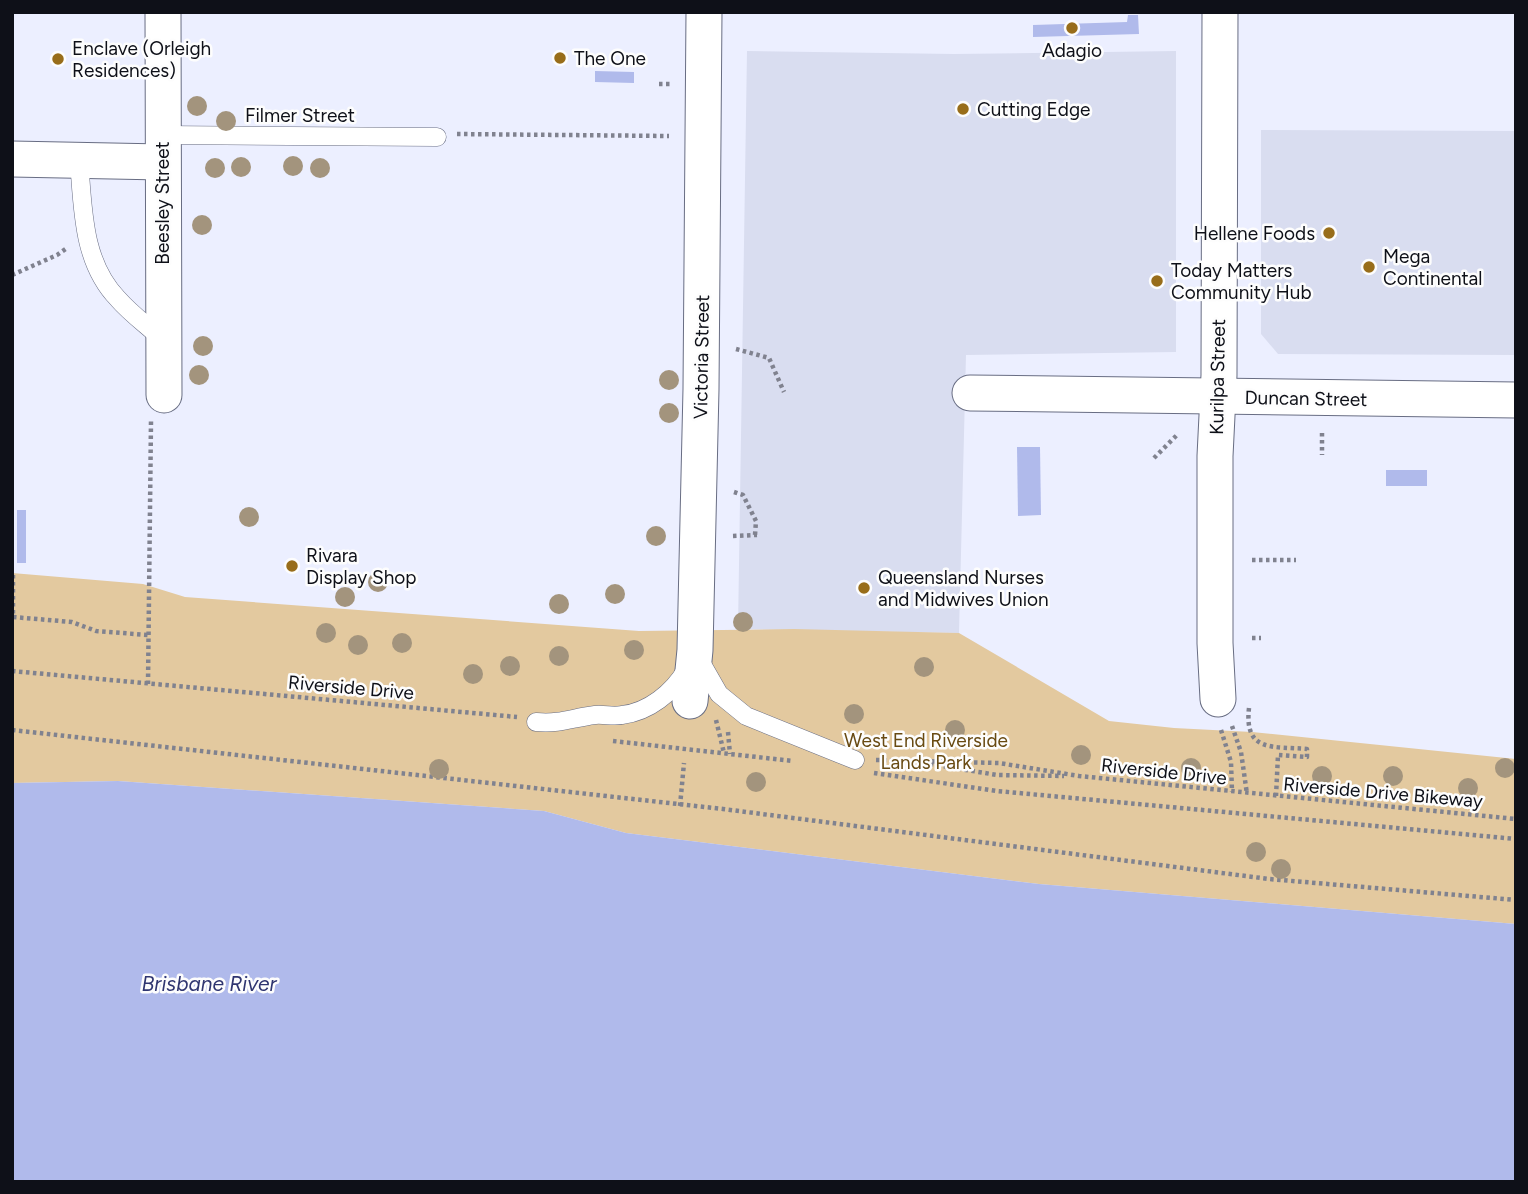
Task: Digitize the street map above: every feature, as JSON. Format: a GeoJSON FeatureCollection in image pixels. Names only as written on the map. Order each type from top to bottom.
{"type":"FeatureCollection","features":[{"type":"Feature","properties":{"kind":"street","name":"Beesley Street"},"geometry":{"type":"LineString","coordinates":[[158,406],[163,340],[163,12]]}},
{"type":"Feature","properties":{"kind":"street","name":"Victoria Street"},"geometry":{"type":"LineString","coordinates":[[690,701],[695,650],[701,389],[704,12]]}},
{"type":"Feature","properties":{"kind":"street","name":"Kurilpa Street"},"geometry":{"type":"LineString","coordinates":[[1220,12],[1217,396],[1214,456],[1215,643],[1233,703]]}},
{"type":"Feature","properties":{"kind":"street"},"geometry":{"type":"LineString","coordinates":[[12,159],[79,160],[162,148]]}},
{"type":"Feature","properties":{"kind":"street","name":"Duncan Street"},"geometry":{"type":"LineString","coordinates":[[971,393],[1516,400]]}},
{"type":"Feature","properties":{"kind":"lane","name":"Filmer Street"},"geometry":{"type":"LineString","coordinates":[[162,148],[437,137]]}},
{"type":"Feature","properties":{"kind":"lane"},"geometry":{"type":"LineString","coordinates":[[79,160],[86,233],[96,268],[117,299],[163,340]]}},
{"type":"Feature","properties":{"kind":"lane"},"geometry":{"type":"LineString","coordinates":[[536,722],[559,723],[595,715],[635,712],[674,687],[695,650]]}},
{"type":"Feature","properties":{"kind":"lane"},"geometry":{"type":"LineString","coordinates":[[695,650],[719,694],[746,716],[858,766]]}},
{"type":"Feature","properties":{"kind":"path"},"geometry":{"type":"LineString","coordinates":[[659,84],[670,84]]}},
{"type":"Feature","properties":{"kind":"path"},"geometry":{"type":"LineString","coordinates":[[12,275],[71,246]]}},
{"type":"Feature","properties":{"kind":"path"},"geometry":{"type":"LineString","coordinates":[[736,349],[769,358],[784,392]]}},
{"type":"Feature","properties":{"kind":"path"},"geometry":{"type":"LineString","coordinates":[[148,684],[158,406]]}},
{"type":"Feature","properties":{"kind":"path"},"geometry":{"type":"LineString","coordinates":[[1322,433],[1322,455]]}},
{"type":"Feature","properties":{"kind":"path"},"geometry":{"type":"LineString","coordinates":[[1154,458],[1178,434]]}},
{"type":"Feature","properties":{"kind":"path"},"geometry":{"type":"LineString","coordinates":[[733,536],[757,535],[756,521],[743,495],[734,492]]}},
{"type":"Feature","properties":{"kind":"path"},"geometry":{"type":"LineString","coordinates":[[1252,560],[1296,560]]}},
{"type":"Feature","properties":{"kind":"path"},"geometry":{"type":"LineString","coordinates":[[13,575],[13,617],[72,622],[96,631],[148,635]]}},
{"type":"Feature","properties":{"kind":"path"},"geometry":{"type":"LineString","coordinates":[[1252,638],[1261,638]]}},
{"type":"Feature","properties":{"kind":"path","name":"Riverside Drive"},"geometry":{"type":"LineString","coordinates":[[12,671],[398,705],[510,716],[536,722]]}},
{"type":"Feature","properties":{"kind":"path"},"geometry":{"type":"LineString","coordinates":[[1232,792],[1230,756],[1215,708],[1233,703]]}},
{"type":"Feature","properties":{"kind":"path"},"geometry":{"type":"LineString","coordinates":[[1233,703],[1226,712],[1238,743],[1247,793]]}},
{"type":"Feature","properties":{"kind":"path"},"geometry":{"type":"LineString","coordinates":[[1233,703],[1253,738],[1272,746],[1307,749],[1307,757],[1278,755],[1276,796]]}},
{"type":"Feature","properties":{"kind":"path"},"geometry":{"type":"LineString","coordinates":[[12,730],[680,806],[1269,878],[1516,900]]}},
{"type":"Feature","properties":{"kind":"path"},"geometry":{"type":"LineString","coordinates":[[606,740],[794,761]]}},
{"type":"Feature","properties":{"kind":"path","name":"Riverside Drive"},"geometry":{"type":"LineString","coordinates":[[1079,776],[998,775],[915,762],[999,764],[1079,776],[1247,793]]}},
{"type":"Feature","properties":{"kind":"path"},"geometry":{"type":"LineString","coordinates":[[680,806],[684,763]]}},
{"type":"Feature","properties":{"kind":"path"},"geometry":{"type":"LineString","coordinates":[[858,766],[997,792],[1516,839]]}},
{"type":"Feature","properties":{"kind":"path","name":"Riverside Drive Bikeway"},"geometry":{"type":"LineString","coordinates":[[1247,793],[1516,819]]}},
{"type":"Feature","properties":{"kind":"shaded area"},"geometry":{"type":"Polygon","coordinates":[[[747,51],[954,54],[1176,51],[1176,352],[966,355],[959,633],[738,629],[747,51]]]}},
{"type":"Feature","properties":{"kind":"shaded area"},"geometry":{"type":"Polygon","coordinates":[[[1261,130],[1516,131],[1516,355],[1278,354],[1261,334],[1261,130]]]}},
{"type":"Feature","properties":{"kind":"green space","name":"West End Riverside Lands Park"},"geometry":{"type":"Polygon","coordinates":[[[12,573],[143,584],[185,597],[639,631],[794,629],[959,633],[1109,721],[1252,732],[1516,759],[1516,924],[1039,884],[626,833],[544,811],[118,781],[12,783],[12,573]]]}},
{"type":"Feature","properties":{"kind":"water"},"geometry":{"type":"Polygon","coordinates":[[[1128,15],[1138,15],[1139,34],[1033,37],[1033,25],[1127,22],[1128,15]]]}},
{"type":"Feature","properties":{"kind":"water"},"geometry":{"type":"Polygon","coordinates":[[[595,71],[634,72],[634,83],[595,82],[595,71]]]}},
{"type":"Feature","properties":{"kind":"water"},"geometry":{"type":"Polygon","coordinates":[[[1017,447],[1040,447],[1041,515],[1018,516],[1017,447]]]}},
{"type":"Feature","properties":{"kind":"water"},"geometry":{"type":"Polygon","coordinates":[[[1386,470],[1427,470],[1427,486],[1386,486],[1386,470]]]}},
{"type":"Feature","properties":{"kind":"water"},"geometry":{"type":"Polygon","coordinates":[[[17,510],[26,510],[26,563],[17,563],[17,510]]]}},
{"type":"Feature","properties":{"kind":"water","name":"Brisbane River"},"geometry":{"type":"Polygon","coordinates":[[[118,781],[544,811],[626,833],[1039,884],[1516,924],[1516,1182],[12,1182],[12,783],[118,781]]]}},
{"type":"Feature","properties":{"kind":"place","name":"Adagio"},"geometry":{"type":"Point","coordinates":[1072,28]}},
{"type":"Feature","properties":{"kind":"place","name":"The One"},"geometry":{"type":"Point","coordinates":[560,58]}},
{"type":"Feature","properties":{"kind":"place","name":"Enclave (Orleigh Residences)"},"geometry":{"type":"Point","coordinates":[58,59]}},
{"type":"Feature","properties":{"kind":"place","name":"Cutting Edge"},"geometry":{"type":"Point","coordinates":[963,109]}},
{"type":"Feature","properties":{"kind":"place","name":"Hellene Foods"},"geometry":{"type":"Point","coordinates":[1329,233]}},
{"type":"Feature","properties":{"kind":"place","name":"Mega Continental"},"geometry":{"type":"Point","coordinates":[1369,267]}},
{"type":"Feature","properties":{"kind":"place","name":"Today Matters Community Hub"},"geometry":{"type":"Point","coordinates":[1157,281]}},
{"type":"Feature","properties":{"kind":"place","name":"Rivara Display Shop"},"geometry":{"type":"Point","coordinates":[292,566]}},
{"type":"Feature","properties":{"kind":"place","name":"Queensland Nurses and Midwives Union"},"geometry":{"type":"Point","coordinates":[864,588]}}]}
